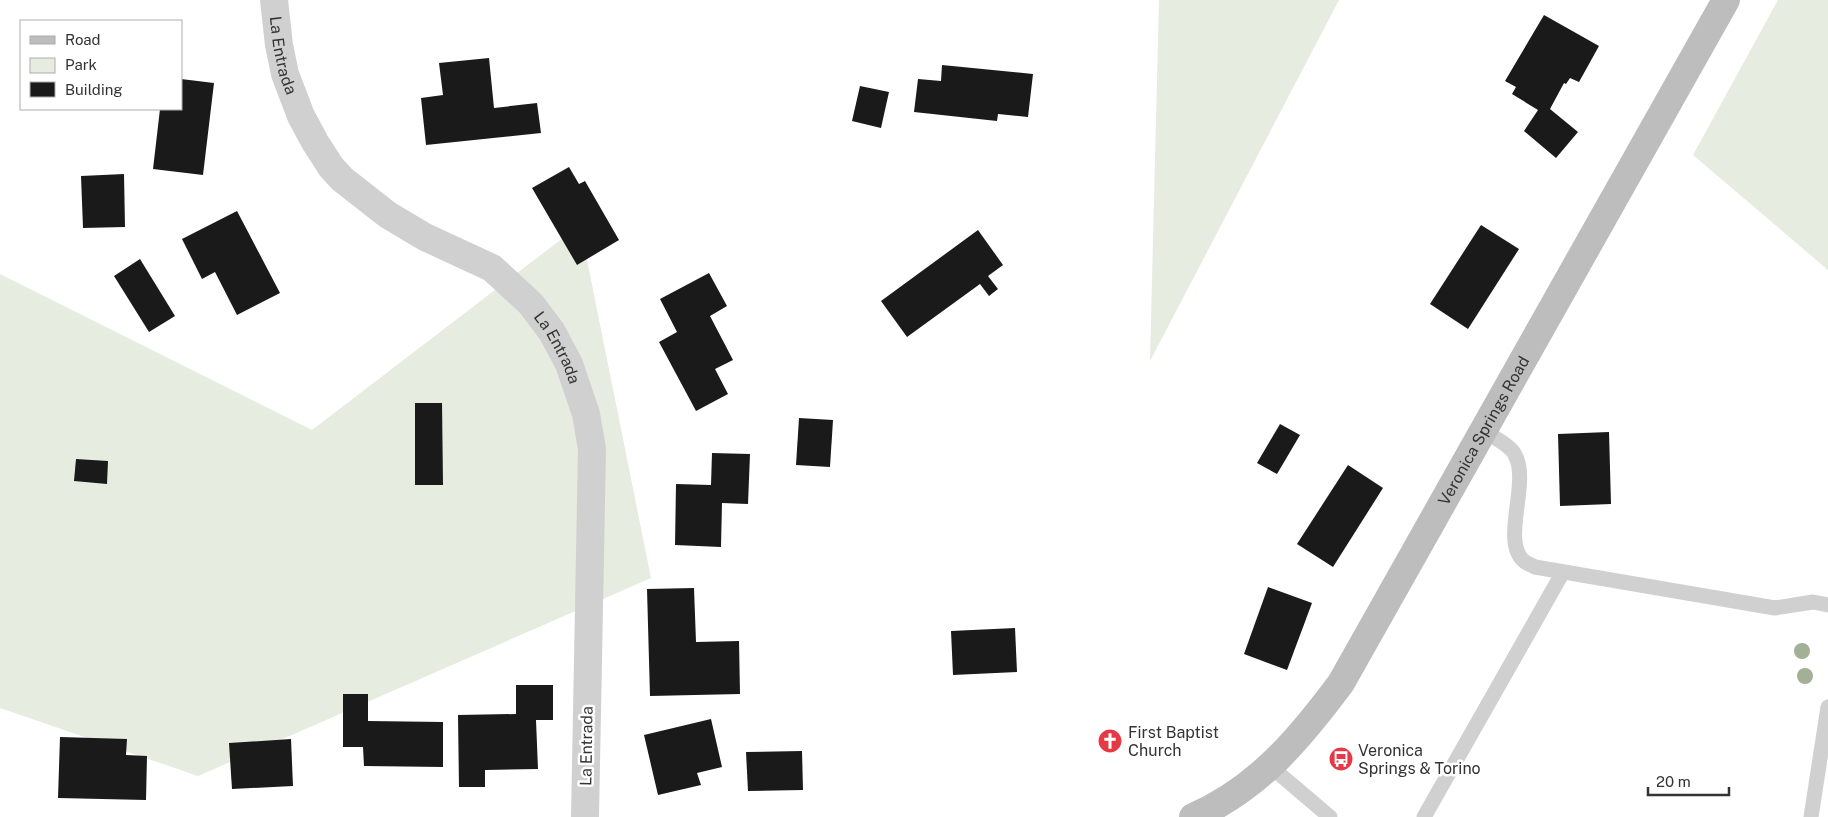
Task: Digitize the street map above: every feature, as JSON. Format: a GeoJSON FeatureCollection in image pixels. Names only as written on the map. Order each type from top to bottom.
{"type":"FeatureCollection","features":[{"type":"Feature","properties":{"kind":"street","name":"La Entrada"},"geometry":{"type":"LineString","coordinates":[[274,0],[279,45],[285,74],[301,116],[331,167],[342,179],[388,215],[425,237],[492,268],[531,304],[552,332],[569,364],[586,414],[592,449],[585,817]]}},
{"type":"Feature","properties":{"kind":"street","name":"Veronica Springs Road"},"geometry":{"type":"LineString","coordinates":[[1194,817],[1238,792],[1280,757],[1308,727],[1341,683],[1726,0]]}},
{"type":"Feature","properties":{"kind":"lane"},"geometry":{"type":"LineString","coordinates":[[1483,432],[1513,451],[1519,461],[1520,474],[1514,531],[1516,547],[1524,561],[1535,567],[1775,608],[1813,602],[1828,605]]}},
{"type":"Feature","properties":{"kind":"lane"},"geometry":{"type":"LineString","coordinates":[[1424,817],[1563,572]]}},
{"type":"Feature","properties":{"kind":"lane"},"geometry":{"type":"LineString","coordinates":[[1811,817],[1828,707]]}},
{"type":"Feature","properties":{"kind":"lane"},"geometry":{"type":"LineString","coordinates":[[1270,766],[1330,817]]}},
{"type":"Feature","properties":{"kind":"green space"},"geometry":{"type":"Polygon","coordinates":[[[1159,0],[1339,0],[1150,361],[1159,0]]]}},
{"type":"Feature","properties":{"kind":"green space"},"geometry":{"type":"Polygon","coordinates":[[[1778,0],[1828,0],[1828,270],[1693,155],[1778,0]]]}},
{"type":"Feature","properties":{"kind":"green space"},"geometry":{"type":"Polygon","coordinates":[[[580,225],[651,578],[198,776],[0,708],[0,274],[312,430],[580,225]]]}},
{"type":"Feature","properties":{"kind":"building"},"geometry":{"type":"Polygon","coordinates":[[[1544,15],[1599,46],[1579,82],[1570,78],[1566,84],[1564,83],[1550,109],[1578,132],[1556,158],[1524,131],[1538,110],[1512,94],[1516,87],[1505,81],[1544,15]]]}},
{"type":"Feature","properties":{"kind":"building"},"geometry":{"type":"Polygon","coordinates":[[[489,58],[494,108],[537,103],[541,133],[426,145],[421,98],[443,95],[439,63],[489,58]]]}},
{"type":"Feature","properties":{"kind":"building"},"geometry":{"type":"Polygon","coordinates":[[[942,65],[1033,74],[1028,117],[998,114],[997,121],[914,112],[918,79],[941,81],[942,65]]]}},
{"type":"Feature","properties":{"kind":"building"},"geometry":{"type":"Polygon","coordinates":[[[182,79],[214,83],[203,175],[153,169],[160,110],[182,110],[182,79]]]}},
{"type":"Feature","properties":{"kind":"building"},"geometry":{"type":"Polygon","coordinates":[[[860,86],[889,92],[881,128],[852,121],[860,86]]]}},
{"type":"Feature","properties":{"kind":"building"},"geometry":{"type":"Polygon","coordinates":[[[569,167],[579,184],[585,181],[619,240],[577,265],[532,188],[569,167]]]}},
{"type":"Feature","properties":{"kind":"building"},"geometry":{"type":"Polygon","coordinates":[[[124,174],[125,227],[83,228],[81,176],[124,174]]]}},
{"type":"Feature","properties":{"kind":"building"},"geometry":{"type":"Polygon","coordinates":[[[237,211],[280,293],[237,315],[215,272],[202,279],[182,239],[237,211]]]}},
{"type":"Feature","properties":{"kind":"building"},"geometry":{"type":"Polygon","coordinates":[[[1481,225],[1519,249],[1468,329],[1430,304],[1481,225]]]}},
{"type":"Feature","properties":{"kind":"building"},"geometry":{"type":"Polygon","coordinates":[[[978,230],[1003,265],[988,276],[998,289],[989,296],[980,284],[907,337],[881,301],[978,230]]]}},
{"type":"Feature","properties":{"kind":"building"},"geometry":{"type":"Polygon","coordinates":[[[140,259],[175,316],[149,332],[114,276],[140,259]]]}},
{"type":"Feature","properties":{"kind":"building"},"geometry":{"type":"Polygon","coordinates":[[[709,273],[727,306],[710,316],[733,360],[715,369],[728,394],[696,411],[659,342],[677,332],[660,299],[709,273]]]}},
{"type":"Feature","properties":{"kind":"building"},"geometry":{"type":"Polygon","coordinates":[[[415,403],[442,403],[443,485],[415,485],[415,403]]]}},
{"type":"Feature","properties":{"kind":"building"},"geometry":{"type":"Polygon","coordinates":[[[799,418],[833,420],[830,467],[796,465],[799,418]]]}},
{"type":"Feature","properties":{"kind":"building"},"geometry":{"type":"Polygon","coordinates":[[[1280,424],[1300,435],[1277,474],[1257,463],[1280,424]]]}},
{"type":"Feature","properties":{"kind":"building"},"geometry":{"type":"Polygon","coordinates":[[[1609,432],[1611,504],[1560,506],[1558,434],[1609,432]]]}},
{"type":"Feature","properties":{"kind":"building"},"geometry":{"type":"Polygon","coordinates":[[[712,453],[750,454],[748,504],[722,503],[721,547],[675,545],[676,484],[711,485],[712,453]]]}},
{"type":"Feature","properties":{"kind":"building"},"geometry":{"type":"Polygon","coordinates":[[[76,459],[108,461],[107,484],[74,481],[76,459]]]}},
{"type":"Feature","properties":{"kind":"building"},"geometry":{"type":"Polygon","coordinates":[[[1348,465],[1383,488],[1333,567],[1297,544],[1348,465]]]}},
{"type":"Feature","properties":{"kind":"building"},"geometry":{"type":"Polygon","coordinates":[[[1268,587],[1312,603],[1287,670],[1244,654],[1268,587]]]}},
{"type":"Feature","properties":{"kind":"building"},"geometry":{"type":"Polygon","coordinates":[[[694,588],[696,642],[739,641],[740,694],[650,696],[647,589],[694,588]]]}},
{"type":"Feature","properties":{"kind":"building"},"geometry":{"type":"Polygon","coordinates":[[[1015,628],[1017,672],[953,675],[951,631],[1015,628]]]}},
{"type":"Feature","properties":{"kind":"building"},"geometry":{"type":"Polygon","coordinates":[[[516,685],[553,685],[553,720],[536,720],[538,769],[485,770],[485,787],[459,787],[458,715],[516,714],[516,685]]]}},
{"type":"Feature","properties":{"kind":"building"},"geometry":{"type":"Polygon","coordinates":[[[343,694],[368,694],[368,721],[443,722],[443,767],[364,766],[363,747],[343,747],[343,694]]]}},
{"type":"Feature","properties":{"kind":"building"},"geometry":{"type":"Polygon","coordinates":[[[711,719],[722,767],[697,773],[701,785],[658,795],[644,735],[711,719]]]}},
{"type":"Feature","properties":{"kind":"building"},"geometry":{"type":"Polygon","coordinates":[[[60,737],[127,739],[126,755],[147,756],[146,800],[58,798],[60,737]]]}},
{"type":"Feature","properties":{"kind":"building"},"geometry":{"type":"Polygon","coordinates":[[[291,739],[293,786],[232,789],[229,743],[291,739]]]}},
{"type":"Feature","properties":{"kind":"building"},"geometry":{"type":"Polygon","coordinates":[[[802,751],[803,790],[748,791],[746,752],[802,751]]]}},
{"type":"Feature","properties":{"kind":"place","name":"First Baptist Church"},"geometry":{"type":"Point","coordinates":[1110,741]}},
{"type":"Feature","properties":{"kind":"place","name":"Veronica Springs & Torino"},"geometry":{"type":"Point","coordinates":[1341,759]}}]}
